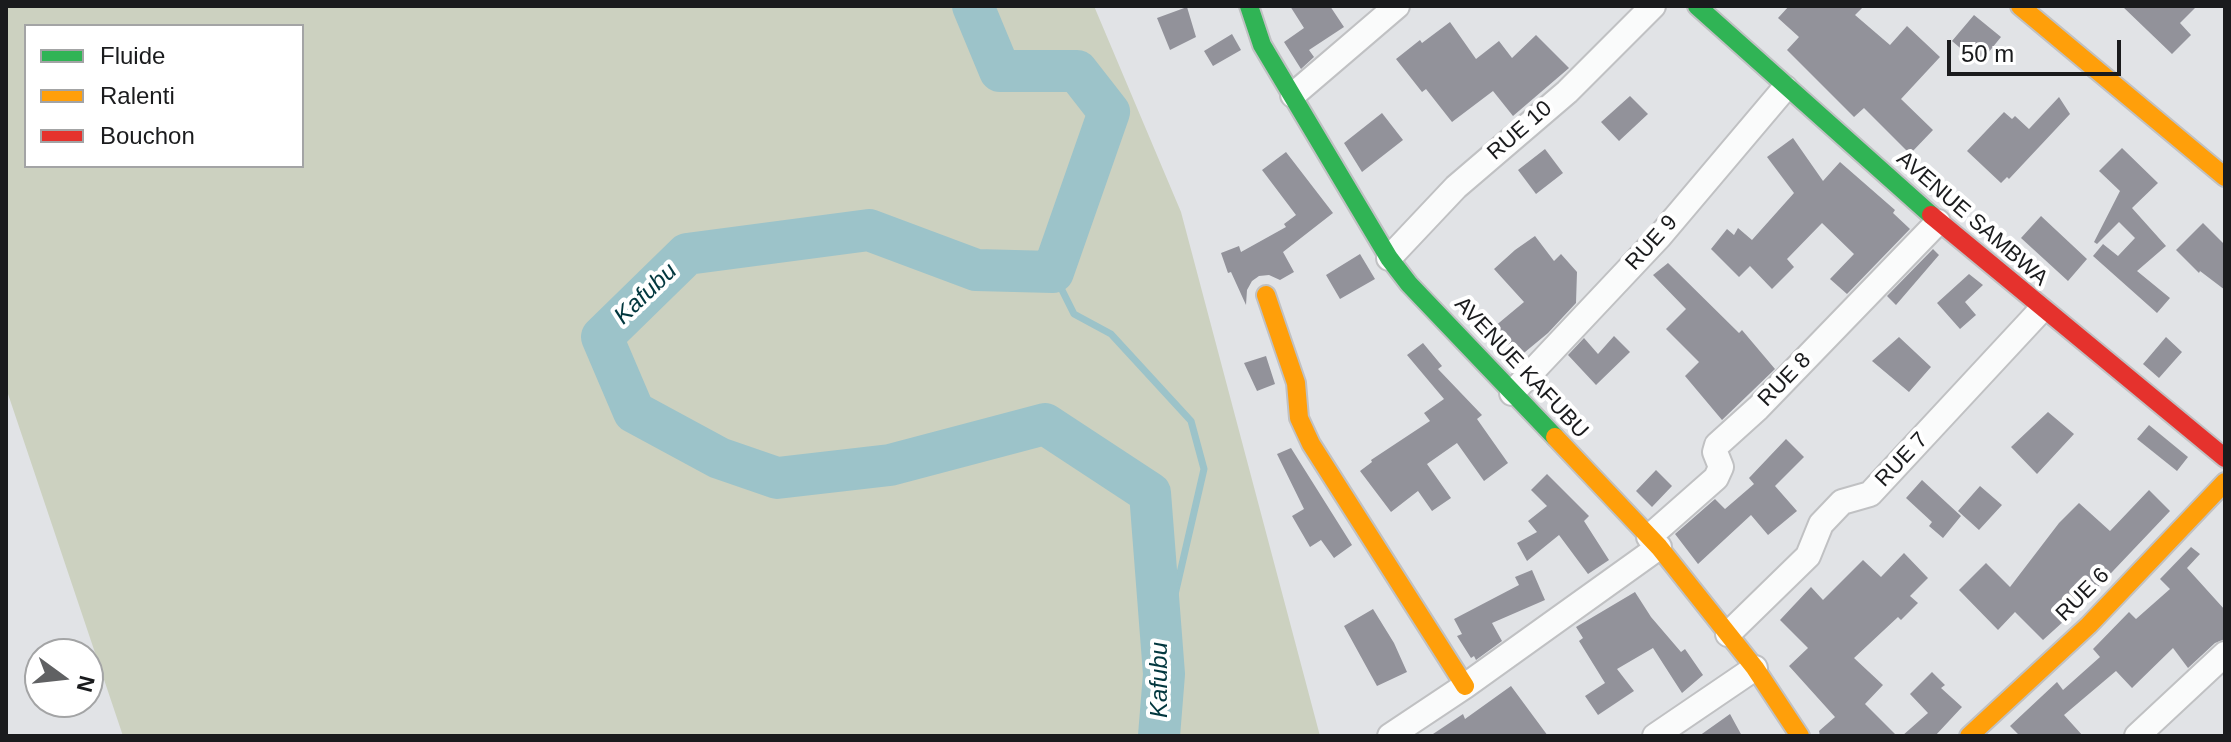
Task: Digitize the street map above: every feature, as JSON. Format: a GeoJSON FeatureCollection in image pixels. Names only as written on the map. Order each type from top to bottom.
{"type":"FeatureCollection","features":[{"type":"Feature","properties":{"kind":"street","name":"AVENUE KAFUBU"},"geometry":{"type":"LineString","coordinates":[[1249,6],[1262,45],[1389,258],[1409,284],[1654,542],[1755,668],[1800,736]]}},
{"type":"Feature","properties":{"kind":"street"},"geometry":{"type":"LineString","coordinates":[[1293,95],[1397,6]]}},
{"type":"Feature","properties":{"kind":"street","name":"RUE 10"},"geometry":{"type":"LineString","coordinates":[[1389,258],[1456,187],[1567,92],[1653,6]]}},
{"type":"Feature","properties":{"kind":"street","name":"AVENUE SAMBWA"},"geometry":{"type":"LineString","coordinates":[[1697,6],[1938,222],[2041,310],[2225,458]]}},
{"type":"Feature","properties":{"kind":"street"},"geometry":{"type":"LineString","coordinates":[[2020,6],[2225,177]]}},
{"type":"Feature","properties":{"kind":"street","name":"RUE 9"},"geometry":{"type":"LineString","coordinates":[[1512,393],[1659,237],[1785,88]]}},
{"type":"Feature","properties":{"kind":"street","name":"RUE 8"},"geometry":{"type":"LineString","coordinates":[[1390,736],[1465,686],[1654,542],[1720,473],[1715,452],[1717,445],[1758,408],[1938,222]]}},
{"type":"Feature","properties":{"kind":"street"},"geometry":{"type":"LineString","coordinates":[[1266,295],[1296,383],[1299,418],[1311,444],[1465,686]]}},
{"type":"Feature","properties":{"kind":"street","name":"RUE 7"},"geometry":{"type":"LineString","coordinates":[[1728,634],[1808,556],[1821,524],[1842,502],[1870,494],[2041,310]]}},
{"type":"Feature","properties":{"kind":"street","name":"RUE 6"},"geometry":{"type":"LineString","coordinates":[[1969,736],[2089,625],[2225,482]]}},
{"type":"Feature","properties":{"kind":"street"},"geometry":{"type":"LineString","coordinates":[[2137,736],[2225,654]]}},
{"type":"Feature","properties":{"kind":"street"},"geometry":{"type":"LineString","coordinates":[[1655,736],[1755,668]]}},
{"type":"Feature","properties":{"kind":"green space"},"geometry":{"type":"Polygon","coordinates":[[[6,6],[1094,6],[1181,212],[1320,736],[123,736],[104,679],[104,638],[90,638],[6,388],[6,6]]]}},
{"type":"Feature","properties":{"kind":"building"},"geometry":{"type":"Polygon","coordinates":[[[1290,6],[1330,6],[1344,27],[1309,50],[1314,57],[1301,69],[1284,42],[1304,28],[1290,6]]]}},
{"type":"Feature","properties":{"kind":"building"},"geometry":{"type":"Polygon","coordinates":[[[1789,6],[1864,6],[1855,15],[1890,45],[1907,26],[1940,57],[1901,99],[1933,130],[1910,154],[1864,108],[1854,117],[1787,50],[1799,37],[1778,18],[1789,6]]]}},
{"type":"Feature","properties":{"kind":"building"},"geometry":{"type":"Polygon","coordinates":[[[2122,6],[2197,6],[2180,23],[2191,35],[2172,54],[2122,6]]]}},
{"type":"Feature","properties":{"kind":"building"},"geometry":{"type":"Polygon","coordinates":[[[1187,7],[1196,37],[1170,50],[1157,18],[1187,7]]]}},
{"type":"Feature","properties":{"kind":"building"},"geometry":{"type":"Polygon","coordinates":[[[1974,15],[2001,37],[1979,64],[1952,41],[1974,15]]]}},
{"type":"Feature","properties":{"kind":"building"},"geometry":{"type":"Polygon","coordinates":[[[1450,22],[1476,59],[1499,41],[1512,58],[1536,35],[1569,68],[1513,116],[1493,91],[1452,122],[1426,89],[1422,92],[1396,59],[1450,22]]]}},
{"type":"Feature","properties":{"kind":"building"},"geometry":{"type":"Polygon","coordinates":[[[1232,34],[1241,50],[1213,66],[1204,51],[1232,34]]]}},
{"type":"Feature","properties":{"kind":"building"},"geometry":{"type":"Polygon","coordinates":[[[1630,96],[1648,114],[1619,141],[1601,122],[1630,96]]]}},
{"type":"Feature","properties":{"kind":"building"},"geometry":{"type":"Polygon","coordinates":[[[2059,97],[2070,114],[2009,179],[2007,177],[2001,183],[1967,151],[2004,112],[2012,119],[2015,116],[2029,129],[2059,97]]]}},
{"type":"Feature","properties":{"kind":"building"},"geometry":{"type":"Polygon","coordinates":[[[1382,113],[1403,140],[1362,172],[1344,143],[1382,113]]]}},
{"type":"Feature","properties":{"kind":"building"},"geometry":{"type":"Polygon","coordinates":[[[1793,138],[1823,181],[1840,162],[1895,210],[1893,213],[1910,229],[1847,294],[1830,279],[1854,254],[1822,223],[1787,259],[1794,267],[1772,289],[1750,266],[1739,277],[1711,249],[1727,229],[1734,235],[1738,228],[1752,240],[1794,193],[1767,157],[1793,138]]]}},
{"type":"Feature","properties":{"kind":"building"},"geometry":{"type":"Polygon","coordinates":[[[2122,148],[2158,183],[2132,208],[2166,246],[2137,271],[2170,298],[2157,313],[2093,256],[2103,244],[2118,256],[2135,238],[2119,222],[2097,244],[2094,242],[2120,191],[2099,171],[2122,148]]]}},
{"type":"Feature","properties":{"kind":"building"},"geometry":{"type":"Polygon","coordinates":[[[1545,149],[1563,173],[1536,194],[1518,170],[1545,149]]]}},
{"type":"Feature","properties":{"kind":"building"},"geometry":{"type":"Polygon","coordinates":[[[1286,152],[1333,213],[1283,252],[1294,272],[1280,280],[1269,275],[1259,276],[1247,290],[1246,305],[1221,253],[1239,246],[1241,252],[1286,227],[1284,224],[1296,215],[1262,170],[1286,152]]]}},
{"type":"Feature","properties":{"kind":"building"},"geometry":{"type":"Polygon","coordinates":[[[2041,216],[2087,259],[2068,281],[2021,238],[2041,216]]]}},
{"type":"Feature","properties":{"kind":"building"},"geometry":{"type":"Polygon","coordinates":[[[2203,223],[2225,245],[2225,290],[2199,273],[2176,250],[2203,223]]]}},
{"type":"Feature","properties":{"kind":"building"},"geometry":{"type":"Polygon","coordinates":[[[1535,236],[1554,261],[1561,254],[1577,272],[1576,303],[1548,333],[1519,357],[1494,327],[1524,302],[1494,269],[1535,236]]]}},
{"type":"Feature","properties":{"kind":"building"},"geometry":{"type":"Polygon","coordinates":[[[1933,249],[1939,255],[1896,305],[1887,296],[1933,249]]]}},
{"type":"Feature","properties":{"kind":"building"},"geometry":{"type":"Polygon","coordinates":[[[1360,254],[1375,279],[1340,299],[1326,275],[1360,254]]]}},
{"type":"Feature","properties":{"kind":"building"},"geometry":{"type":"Polygon","coordinates":[[[1668,263],[1739,333],[1742,330],[1775,369],[1722,420],[1685,376],[1699,362],[1666,329],[1686,309],[1653,275],[1668,263]]]}},
{"type":"Feature","properties":{"kind":"building"},"geometry":{"type":"Polygon","coordinates":[[[1969,274],[1983,285],[1965,302],[1976,315],[1960,329],[1937,303],[1969,274]]]}},
{"type":"Feature","properties":{"kind":"building"},"geometry":{"type":"Polygon","coordinates":[[[1614,336],[1630,352],[1596,385],[1568,355],[1584,338],[1598,354],[1614,336]]]}},
{"type":"Feature","properties":{"kind":"building"},"geometry":{"type":"Polygon","coordinates":[[[1899,337],[1931,367],[1909,392],[1872,361],[1899,337]]]}},
{"type":"Feature","properties":{"kind":"building"},"geometry":{"type":"Polygon","coordinates":[[[2166,337],[2182,352],[2159,378],[2143,364],[2166,337]]]}},
{"type":"Feature","properties":{"kind":"building"},"geometry":{"type":"Polygon","coordinates":[[[1423,343],[1442,366],[1438,369],[1482,415],[1477,419],[1508,463],[1484,481],[1457,443],[1427,464],[1451,498],[1432,511],[1418,491],[1391,512],[1360,471],[1371,460],[1430,421],[1424,413],[1444,399],[1407,355],[1423,343]]]}},
{"type":"Feature","properties":{"kind":"building"},"geometry":{"type":"Polygon","coordinates":[[[1266,356],[1275,384],[1257,391],[1244,363],[1266,356]]]}},
{"type":"Feature","properties":{"kind":"building"},"geometry":{"type":"Polygon","coordinates":[[[2048,412],[2074,434],[2037,474],[2011,447],[2048,412]]]}},
{"type":"Feature","properties":{"kind":"building"},"geometry":{"type":"Polygon","coordinates":[[[2149,425],[2188,457],[2177,471],[2137,439],[2149,425]]]}},
{"type":"Feature","properties":{"kind":"building"},"geometry":{"type":"Polygon","coordinates":[[[1786,439],[1804,457],[1775,486],[1797,511],[1768,535],[1751,515],[1698,564],[1675,534],[1715,499],[1725,509],[1754,484],[1749,478],[1786,439]]]}},
{"type":"Feature","properties":{"kind":"building"},"geometry":{"type":"Polygon","coordinates":[[[1291,448],[1352,545],[1334,558],[1321,540],[1310,547],[1292,516],[1304,509],[1277,454],[1291,448]]]}},
{"type":"Feature","properties":{"kind":"building"},"geometry":{"type":"Polygon","coordinates":[[[1656,470],[1672,486],[1652,507],[1636,491],[1656,470]]]}},
{"type":"Feature","properties":{"kind":"building"},"geometry":{"type":"Polygon","coordinates":[[[1547,474],[1589,516],[1584,521],[1609,560],[1588,574],[1559,535],[1527,561],[1517,543],[1537,532],[1528,521],[1547,506],[1531,490],[1547,474]]]}},
{"type":"Feature","properties":{"kind":"building"},"geometry":{"type":"Polygon","coordinates":[[[1922,480],[1961,516],[1943,538],[1929,526],[1932,522],[1906,498],[1922,480]]]}},
{"type":"Feature","properties":{"kind":"building"},"geometry":{"type":"Polygon","coordinates":[[[1980,486],[2002,505],[1979,530],[1958,511],[1980,486]]]}},
{"type":"Feature","properties":{"kind":"building"},"geometry":{"type":"Polygon","coordinates":[[[2149,490],[2170,511],[2075,611],[2043,640],[2015,612],[1998,630],[1959,590],[1986,563],[2010,587],[2059,523],[2079,503],[2110,531],[2149,490]]]}},
{"type":"Feature","properties":{"kind":"building"},"geometry":{"type":"Polygon","coordinates":[[[2191,547],[2200,554],[2187,568],[2225,610],[2225,639],[2215,643],[2188,668],[2173,648],[2132,688],[2116,671],[2064,715],[2083,736],[2020,736],[2010,726],[2057,682],[2063,690],[2100,657],[2093,649],[2129,612],[2136,619],[2170,589],[2160,579],[2191,547]]]}},
{"type":"Feature","properties":{"kind":"building"},"geometry":{"type":"Polygon","coordinates":[[[1904,553],[1928,578],[1910,596],[1918,603],[1901,620],[1898,617],[1854,658],[1883,685],[1865,704],[1897,736],[1820,736],[1819,731],[1835,717],[1789,666],[1808,648],[1780,620],[1811,587],[1823,600],[1863,560],[1881,577],[1904,553]]]}},
{"type":"Feature","properties":{"kind":"building"},"geometry":{"type":"Polygon","coordinates":[[[1532,570],[1545,600],[1492,623],[1502,641],[1476,660],[1474,656],[1471,658],[1457,636],[1462,634],[1454,619],[1519,585],[1515,577],[1532,570]]]}},
{"type":"Feature","properties":{"kind":"building"},"geometry":{"type":"Polygon","coordinates":[[[1635,592],[1651,617],[1681,652],[1685,649],[1703,675],[1682,693],[1653,648],[1617,669],[1634,691],[1598,715],[1585,696],[1605,683],[1579,641],[1583,638],[1576,627],[1635,592]]]}},
{"type":"Feature","properties":{"kind":"building"},"geometry":{"type":"Polygon","coordinates":[[[1373,609],[1407,672],[1377,686],[1344,626],[1373,609]]]}},
{"type":"Feature","properties":{"kind":"building"},"geometry":{"type":"Polygon","coordinates":[[[1932,672],[1945,685],[1941,688],[1962,707],[1935,736],[1902,736],[1928,713],[1910,694],[1932,672]]]}},
{"type":"Feature","properties":{"kind":"building"},"geometry":{"type":"Polygon","coordinates":[[[1511,686],[1548,736],[1430,736],[1463,714],[1465,719],[1511,686]]]}},
{"type":"Feature","properties":{"kind":"building"},"geometry":{"type":"Polygon","coordinates":[[[1730,714],[1742,736],[1699,736],[1730,714]]]}},
{"type":"Feature","properties":{"kind":"waterway","name":"Kafubu"},"geometry":{"type":"LineString","coordinates":[[973,6],[1000,71],[1077,71],[1109,112],[1053,272],[976,270],[869,230],[687,254],[602,337],[634,412],[719,458],[777,478],[890,465],[1045,424],[1150,493],[1164,674],[1159,736]]}},
{"type":"Feature","properties":{"kind":"waterway"},"geometry":{"type":"LineString","coordinates":[[1053,272],[1074,314],[1111,334],[1191,421],[1204,469],[1162,651]]}},
{"type":"Feature","properties":{"kind":"traffic: fast"},"geometry":{"type":"LineString","coordinates":[[1249,6],[1262,45],[1389,258],[1409,284],[1555,437]]}},
{"type":"Feature","properties":{"kind":"traffic: fast"},"geometry":{"type":"LineString","coordinates":[[1697,6],[1931,215]]}},
{"type":"Feature","properties":{"kind":"traffic: slow"},"geometry":{"type":"LineString","coordinates":[[2020,6],[2225,177]]}},
{"type":"Feature","properties":{"kind":"traffic: slow"},"geometry":{"type":"LineString","coordinates":[[1266,295],[1296,383],[1299,418],[1311,444],[1465,686]]}},
{"type":"Feature","properties":{"kind":"traffic: slow"},"geometry":{"type":"LineString","coordinates":[[1555,437],[1659,547],[1755,668],[1800,736]]}},
{"type":"Feature","properties":{"kind":"traffic: slow"},"geometry":{"type":"LineString","coordinates":[[1969,736],[2089,625],[2225,482]]}},
{"type":"Feature","properties":{"kind":"traffic: jam"},"geometry":{"type":"LineString","coordinates":[[1931,215],[2225,458]]}}]}
